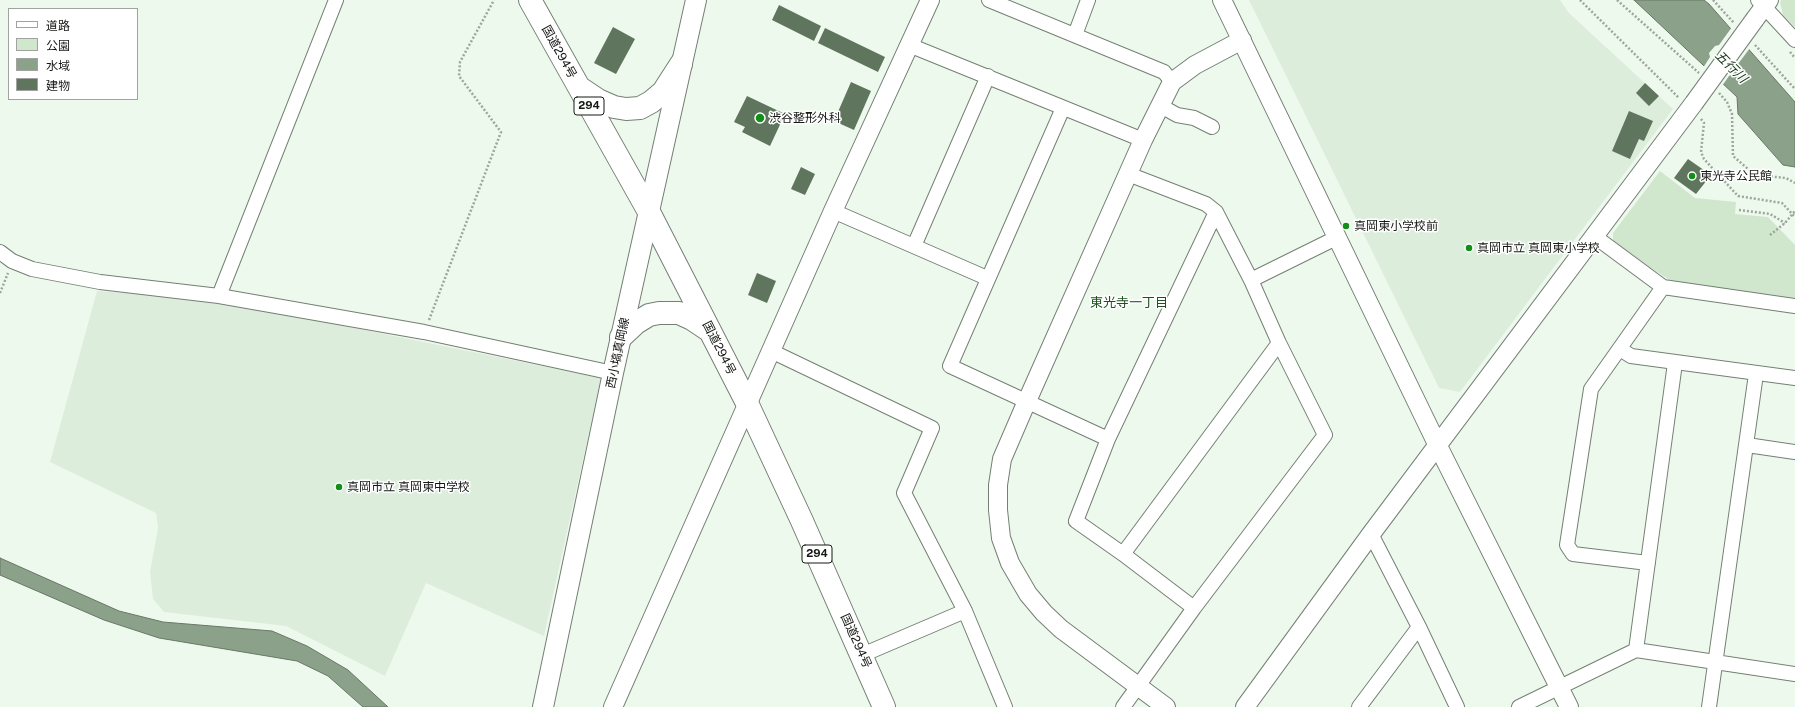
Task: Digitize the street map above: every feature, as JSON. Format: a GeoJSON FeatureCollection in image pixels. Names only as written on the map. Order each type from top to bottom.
{"type":"FeatureCollection","features":[{"type":"Feature","properties":{"kind":"highway","name":"国道294号"},"geometry":{"type":"LineString","coordinates":[[530,0],[649,212],[747,403],[802,521],[884,707]]}},
{"type":"Feature","properties":{"kind":"highway"},"geometry":{"type":"LineString","coordinates":[[577,86],[598,100],[614,107],[626,110],[640,108],[651,102],[663,92],[681,64]]}},
{"type":"Feature","properties":{"kind":"highway"},"geometry":{"type":"LineString","coordinates":[[621,337],[636,323],[649,315],[665,312],[679,313],[710,330]]}},
{"type":"Feature","properties":{"kind":"main road","name":"西小塙真岡線"},"geometry":{"type":"LineString","coordinates":[[544,707],[613,373],[696,0]]}},
{"type":"Feature","properties":{"kind":"street"},"geometry":{"type":"LineString","coordinates":[[219,296],[336,0]]}},
{"type":"Feature","properties":{"kind":"street"},"geometry":{"type":"LineString","coordinates":[[617,706],[747,403],[930,0]]}},
{"type":"Feature","properties":{"kind":"street"},"geometry":{"type":"LineString","coordinates":[[989,0],[1164,72],[1172,82]]}},
{"type":"Feature","properties":{"kind":"street"},"geometry":{"type":"LineString","coordinates":[[1074,35],[1088,0]]}},
{"type":"Feature","properties":{"kind":"street"},"geometry":{"type":"LineString","coordinates":[[1222,0],[1438,446],[1569,707]]}},
{"type":"Feature","properties":{"kind":"street"},"geometry":{"type":"LineString","coordinates":[[1245,707],[1371,534],[1692,107],[1761,6],[1795,40]]}},
{"type":"Feature","properties":{"kind":"street"},"geometry":{"type":"LineString","coordinates":[[1166,707],[1061,629],[1044,613],[1028,594],[1010,563],[1001,538],[998,510],[998,485],[1002,459],[1027,401],[1143,140],[1172,82],[1195,65],[1242,40]]}},
{"type":"Feature","properties":{"kind":"street"},"geometry":{"type":"LineString","coordinates":[[909,45],[1143,140]]}},
{"type":"Feature","properties":{"kind":"street"},"geometry":{"type":"LineString","coordinates":[[914,246],[988,76]]}},
{"type":"Feature","properties":{"kind":"street"},"geometry":{"type":"LineString","coordinates":[[1161,106],[1177,115],[1194,118],[1212,127]]}},
{"type":"Feature","properties":{"kind":"street"},"geometry":{"type":"LineString","coordinates":[[1063,108],[987,278],[950,366],[1108,439]]}},
{"type":"Feature","properties":{"kind":"street"},"geometry":{"type":"LineString","coordinates":[[1123,707],[1194,608],[1325,435],[1279,343],[1251,280],[1216,212],[1206,204],[1128,174]]}},
{"type":"Feature","properties":{"kind":"street"},"geometry":{"type":"LineString","coordinates":[[833,211],[987,278]]}},
{"type":"Feature","properties":{"kind":"street"},"geometry":{"type":"LineString","coordinates":[[1194,608],[1123,554],[1076,521],[1108,439],[1216,212]]}},
{"type":"Feature","properties":{"kind":"street"},"geometry":{"type":"LineString","coordinates":[[1594,236],[1663,287],[1795,306]]}},
{"type":"Feature","properties":{"kind":"street"},"geometry":{"type":"LineString","coordinates":[[1251,280],[1338,237]]}},
{"type":"Feature","properties":{"kind":"street"},"geometry":{"type":"LineString","coordinates":[[0,252],[12,262],[32,269],[100,282],[219,296],[424,332],[613,373]]}},
{"type":"Feature","properties":{"kind":"street"},"geometry":{"type":"LineString","coordinates":[[1648,563],[1573,554],[1566,545],[1591,389],[1663,287]]}},
{"type":"Feature","properties":{"kind":"street"},"geometry":{"type":"LineString","coordinates":[[1123,554],[1279,343]]}},
{"type":"Feature","properties":{"kind":"street"},"geometry":{"type":"LineString","coordinates":[[1620,349],[1631,356],[1756,374],[1795,378]]}},
{"type":"Feature","properties":{"kind":"street"},"geometry":{"type":"LineString","coordinates":[[771,351],[932,428],[904,493],[965,611],[1005,707]]}},
{"type":"Feature","properties":{"kind":"street"},"geometry":{"type":"LineString","coordinates":[[1636,650],[1676,363]]}},
{"type":"Feature","properties":{"kind":"street"},"geometry":{"type":"LineString","coordinates":[[1709,707],[1756,374]]}},
{"type":"Feature","properties":{"kind":"street"},"geometry":{"type":"LineString","coordinates":[[1747,445],[1795,452]]}},
{"type":"Feature","properties":{"kind":"street"},"geometry":{"type":"LineString","coordinates":[[1371,534],[1419,627],[1457,707]]}},
{"type":"Feature","properties":{"kind":"street"},"geometry":{"type":"LineString","coordinates":[[862,655],[965,611]]}},
{"type":"Feature","properties":{"kind":"street"},"geometry":{"type":"LineString","coordinates":[[1359,707],[1419,627]]}},
{"type":"Feature","properties":{"kind":"street"},"geometry":{"type":"LineString","coordinates":[[1519,707],[1636,650],[1795,674]]}},
{"type":"Feature","properties":{"kind":"path"},"geometry":{"type":"LineString","coordinates":[[424,332],[500,132],[459,76],[460,62],[494,0]]}},
{"type":"Feature","properties":{"kind":"path"},"geometry":{"type":"LineString","coordinates":[[1580,0],[1692,107],[1704,122],[1701,152],[1704,159],[1738,196],[1782,203],[1794,216]]}},
{"type":"Feature","properties":{"kind":"path"},"geometry":{"type":"LineString","coordinates":[[1739,210],[1770,214],[1785,223]]}},
{"type":"Feature","properties":{"kind":"path"},"geometry":{"type":"LineString","coordinates":[[1770,235],[1794,216],[1795,211]]}},
{"type":"Feature","properties":{"kind":"path"},"geometry":{"type":"LineString","coordinates":[[0,293],[12,262]]}},
{"type":"Feature","properties":{"kind":"shaded area","name":"真岡市立 真岡東小学校"},"geometry":{"type":"Polygon","coordinates":[[[1249,0],[1560,0],[1569,13],[1673,109],[1460,392],[1439,388],[1249,0]]]}},
{"type":"Feature","properties":{"kind":"shaded area","name":"真岡市立 真岡東中学校"},"geometry":{"type":"Polygon","coordinates":[[[97,291],[207,298],[601,378],[544,636],[426,583],[385,676],[286,626],[164,612],[153,599],[150,572],[158,528],[156,513],[50,462],[97,291]]]}},
{"type":"Feature","properties":{"kind":"green space"},"geometry":{"type":"Polygon","coordinates":[[[1781,0],[1795,0],[1795,27],[1783,15],[1780,2],[1781,0]]]}},
{"type":"Feature","properties":{"kind":"green space"},"geometry":{"type":"Polygon","coordinates":[[[1660,171],[1695,198],[1736,202],[1735,214],[1768,217],[1795,245],[1795,299],[1671,281],[1613,243],[1613,233],[1660,171]]]}},
{"type":"Feature","properties":{"kind":"water","name":"五行川"},"geometry":{"type":"Polygon","coordinates":[[[1634,0],[1704,0],[1709,4],[1795,102],[1795,167],[1783,165],[1738,114],[1737,97],[1634,0]]]}},
{"type":"Feature","properties":{"kind":"water"},"geometry":{"type":"Polygon","coordinates":[[[0,558],[119,611],[163,622],[272,631],[307,646],[348,670],[388,707],[363,707],[328,676],[297,661],[159,638],[104,620],[0,575],[0,558]]]}},
{"type":"Feature","properties":{"kind":"pier"},"geometry":{"type":"Polygon","coordinates":[[[1732,27],[1750,48],[1738,64],[1737,69],[1732,75],[1729,76],[1722,86],[1703,68],[1710,57],[1709,53],[1715,46],[1719,45],[1732,27]]]}},
{"type":"Feature","properties":{"kind":"building"},"geometry":{"type":"Polygon","coordinates":[[[779,5],[821,26],[814,41],[772,20],[779,5]]]}},
{"type":"Feature","properties":{"kind":"building"},"geometry":{"type":"Polygon","coordinates":[[[613,27],[635,39],[616,74],[594,63],[613,27]]]}},
{"type":"Feature","properties":{"kind":"building"},"geometry":{"type":"Polygon","coordinates":[[[825,28],[885,57],[878,72],[818,43],[825,28]]]}},
{"type":"Feature","properties":{"kind":"building"},"geometry":{"type":"Polygon","coordinates":[[[851,82],[871,91],[854,130],[834,121],[851,82]]]}},
{"type":"Feature","properties":{"kind":"building"},"geometry":{"type":"Polygon","coordinates":[[[1645,83],[1659,96],[1649,106],[1636,93],[1645,83]]]}},
{"type":"Feature","properties":{"kind":"building","name":"渋谷整形外科"},"geometry":{"type":"Polygon","coordinates":[[[747,96],[785,114],[770,146],[742,132],[745,127],[734,122],[747,96]]]}},
{"type":"Feature","properties":{"kind":"building"},"geometry":{"type":"Polygon","coordinates":[[[1629,111],[1653,121],[1644,141],[1639,139],[1630,159],[1612,151],[1629,111]]]}},
{"type":"Feature","properties":{"kind":"building","name":"東光寺公民館"},"geometry":{"type":"Polygon","coordinates":[[[1688,159],[1711,175],[1696,194],[1674,178],[1688,159]]]}},
{"type":"Feature","properties":{"kind":"building"},"geometry":{"type":"Polygon","coordinates":[[[801,167],[815,174],[805,195],[791,189],[801,167]]]}},
{"type":"Feature","properties":{"kind":"building"},"geometry":{"type":"Polygon","coordinates":[[[757,273],[776,281],[767,303],[748,295],[757,273]]]}},
{"type":"Feature","properties":{"kind":"place","name":"渋谷整形外科"},"geometry":{"type":"Point","coordinates":[760,118]}},
{"type":"Feature","properties":{"kind":"place","name":"東光寺公民館"},"geometry":{"type":"Point","coordinates":[1692,176]}},
{"type":"Feature","properties":{"kind":"place","name":"真岡東小学校前"},"geometry":{"type":"Point","coordinates":[1346,226]}},
{"type":"Feature","properties":{"kind":"place","name":"真岡市立 真岡東小学校"},"geometry":{"type":"Point","coordinates":[1469,248]}},
{"type":"Feature","properties":{"kind":"place","name":"真岡市立 真岡東中学校"},"geometry":{"type":"Point","coordinates":[339,487]}},
{"type":"Feature","properties":{"kind":"district","name":"東光寺一丁目"},"geometry":{"type":"Point","coordinates":[1129,303]}}]}
